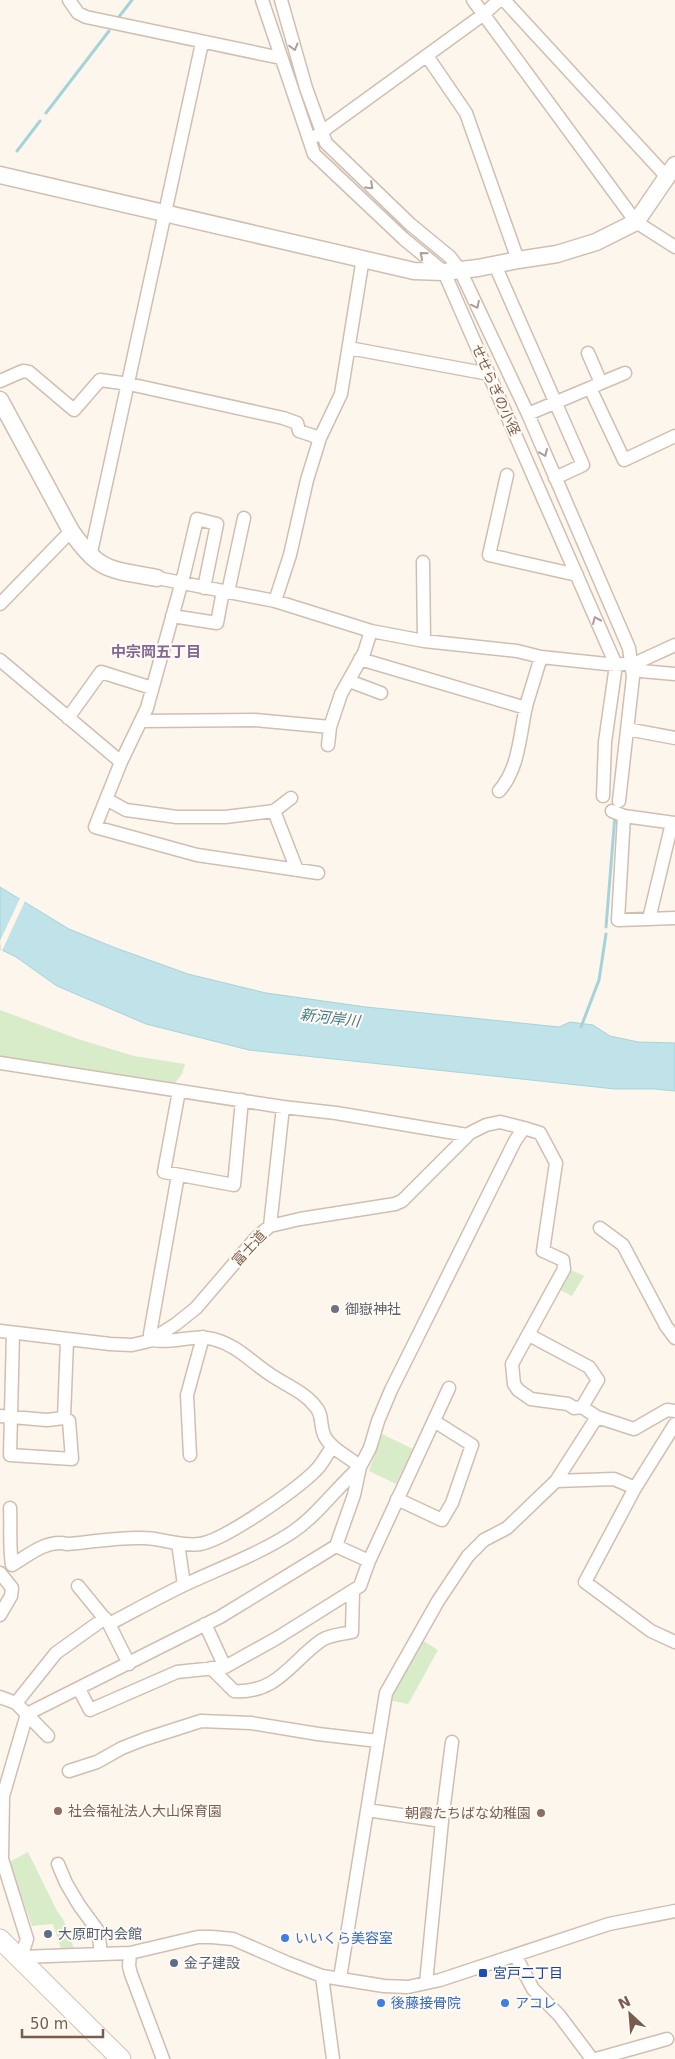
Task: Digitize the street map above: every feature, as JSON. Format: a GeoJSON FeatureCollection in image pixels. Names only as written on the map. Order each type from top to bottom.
{"type":"FeatureCollection","features":[{"type":"Feature","properties":{"kind":"main road"},"geometry":{"type":"LineString","coordinates":[[0,1939],[121,2059]]}},
{"type":"Feature","properties":{"kind":"street"},"geometry":{"type":"LineString","coordinates":[[69,0],[78,13],[86,17],[202,43],[281,58]]}},
{"type":"Feature","properties":{"kind":"street"},"geometry":{"type":"LineString","coordinates":[[262,0],[281,58],[317,136],[410,224],[450,257],[452,271],[528,414],[629,648],[632,662],[633,677],[618,809],[618,920],[675,918]]}},
{"type":"Feature","properties":{"kind":"street"},"geometry":{"type":"LineString","coordinates":[[282,0],[317,136]]}},
{"type":"Feature","properties":{"kind":"street"},"geometry":{"type":"LineString","coordinates":[[473,0],[636,222],[675,247]]}},
{"type":"Feature","properties":{"kind":"street"},"geometry":{"type":"LineString","coordinates":[[317,136],[484,14],[499,0]]}},
{"type":"Feature","properties":{"kind":"street"},"geometry":{"type":"LineString","coordinates":[[0,175],[414,271],[452,271],[495,265],[558,254],[596,242],[636,222],[671,170],[504,0]]}},
{"type":"Feature","properties":{"kind":"street"},"geometry":{"type":"LineString","coordinates":[[90,556],[202,43]]}},
{"type":"Feature","properties":{"kind":"street"},"geometry":{"type":"LineString","coordinates":[[427,56],[466,113],[518,260]]}},
{"type":"Feature","properties":{"kind":"street","name":"せせらぎの小径"},"geometry":{"type":"LineString","coordinates":[[317,136],[316,156],[404,239],[452,271],[489,374],[616,665]]}},
{"type":"Feature","properties":{"kind":"street"},"geometry":{"type":"LineString","coordinates":[[274,601],[290,556],[307,480],[320,438],[341,394],[362,258]]}},
{"type":"Feature","properties":{"kind":"street"},"geometry":{"type":"LineString","coordinates":[[495,265],[583,465],[554,478]]}},
{"type":"Feature","properties":{"kind":"street"},"geometry":{"type":"LineString","coordinates":[[349,348],[489,374]]}},
{"type":"Feature","properties":{"kind":"street"},"geometry":{"type":"LineString","coordinates":[[588,353],[595,385],[624,460],[675,436]]}},
{"type":"Feature","properties":{"kind":"street"},"geometry":{"type":"LineString","coordinates":[[0,381],[23,371],[29,372],[74,410],[100,380],[129,384],[283,418],[297,423],[299,431],[320,438]]}},
{"type":"Feature","properties":{"kind":"street"},"geometry":{"type":"LineString","coordinates":[[528,414],[625,373]]}},
{"type":"Feature","properties":{"kind":"street"},"geometry":{"type":"LineString","coordinates":[[0,400],[71,530],[90,556],[107,568],[274,601],[371,631],[424,641],[517,651],[541,657],[616,665],[638,662],[675,645]]}},
{"type":"Feature","properties":{"kind":"street"},"geometry":{"type":"LineString","coordinates":[[507,475],[489,556],[577,575]]}},
{"type":"Feature","properties":{"kind":"street"},"geometry":{"type":"LineString","coordinates":[[172,616],[217,622],[244,518]]}},
{"type":"Feature","properties":{"kind":"street"},"geometry":{"type":"LineString","coordinates":[[204,588],[217,524],[196,519],[181,584],[142,722],[121,762],[96,827],[197,856],[318,873]]}},
{"type":"Feature","properties":{"kind":"street"},"geometry":{"type":"LineString","coordinates":[[0,604],[71,530]]}},
{"type":"Feature","properties":{"kind":"street"},"geometry":{"type":"LineString","coordinates":[[424,562],[424,641]]}},
{"type":"Feature","properties":{"kind":"street"},"geometry":{"type":"LineString","coordinates":[[328,745],[330,727],[341,694],[364,654],[371,631]]}},
{"type":"Feature","properties":{"kind":"street"},"geometry":{"type":"LineString","coordinates":[[499,791],[508,780],[541,657]]}},
{"type":"Feature","properties":{"kind":"street"},"geometry":{"type":"LineString","coordinates":[[360,659],[526,708]]}},
{"type":"Feature","properties":{"kind":"street"},"geometry":{"type":"LineString","coordinates":[[0,660],[121,762]]}},
{"type":"Feature","properties":{"kind":"street"},"geometry":{"type":"LineString","coordinates":[[632,662],[641,671],[675,674]]}},
{"type":"Feature","properties":{"kind":"street"},"geometry":{"type":"LineString","coordinates":[[602,796],[605,742],[616,665]]}},
{"type":"Feature","properties":{"kind":"street"},"geometry":{"type":"LineString","coordinates":[[68,718],[102,672],[152,688]]}},
{"type":"Feature","properties":{"kind":"street"},"geometry":{"type":"LineString","coordinates":[[349,681],[381,693]]}},
{"type":"Feature","properties":{"kind":"street"},"geometry":{"type":"LineString","coordinates":[[142,722],[255,720],[330,727]]}},
{"type":"Feature","properties":{"kind":"street"},"geometry":{"type":"LineString","coordinates":[[627,729],[675,738]]}},
{"type":"Feature","properties":{"kind":"street"},"geometry":{"type":"LineString","coordinates":[[106,799],[126,810],[177,817],[225,817],[274,811],[291,798]]}},
{"type":"Feature","properties":{"kind":"street"},"geometry":{"type":"LineString","coordinates":[[618,809],[674,823],[649,919]]}},
{"type":"Feature","properties":{"kind":"street"},"geometry":{"type":"LineString","coordinates":[[274,811],[297,870]]}},
{"type":"Feature","properties":{"kind":"street"},"geometry":{"type":"LineString","coordinates":[[0,1063],[283,1107],[336,1113],[467,1135]]}},
{"type":"Feature","properties":{"kind":"street"},"geometry":{"type":"LineString","coordinates":[[179,1091],[164,1172],[234,1185],[242,1100]]}},
{"type":"Feature","properties":{"kind":"street"},"geometry":{"type":"LineString","coordinates":[[270,1226],[283,1107]]}},
{"type":"Feature","properties":{"kind":"street","name":"富士道"},"geometry":{"type":"LineString","coordinates":[[6,1332],[67,1340],[132,1345],[152,1340],[196,1308],[256,1238],[270,1226],[300,1219],[395,1204],[402,1201],[441,1164],[467,1135],[486,1125],[500,1122],[540,1133],[556,1163],[543,1251],[562,1260],[564,1269],[528,1335]]}},
{"type":"Feature","properties":{"kind":"street"},"geometry":{"type":"LineString","coordinates":[[524,1128],[506,1158],[452,1266],[420,1336],[391,1390],[378,1421],[370,1448],[360,1468],[354,1495],[336,1546],[233,1609],[129,1664],[27,1714],[2,1796],[2,1865],[27,1938],[21,1958],[130,1952],[198,1937],[226,1938],[322,1976],[384,1986],[408,1987],[426,1983],[609,1924],[675,1911]]}},
{"type":"Feature","properties":{"kind":"street"},"geometry":{"type":"LineString","coordinates":[[178,1175],[150,1334],[152,1340],[162,1342],[193,1336],[233,1346],[270,1374],[307,1397],[322,1414],[324,1433],[333,1446],[360,1468]]}},
{"type":"Feature","properties":{"kind":"street"},"geometry":{"type":"LineString","coordinates":[[600,1228],[623,1246],[666,1326],[675,1338]]}},
{"type":"Feature","properties":{"kind":"street"},"geometry":{"type":"LineString","coordinates":[[6,1332],[6,1417],[10,1455],[72,1459],[70,1421],[64,1418],[48,1420],[6,1417]]}},
{"type":"Feature","properties":{"kind":"street"},"geometry":{"type":"LineString","coordinates":[[582,1407],[598,1380],[589,1367],[528,1335],[512,1364],[514,1384],[518,1390],[531,1398],[568,1404],[574,1408],[582,1407],[597,1418],[634,1429],[667,1410],[675,1411]]}},
{"type":"Feature","properties":{"kind":"street"},"geometry":{"type":"LineString","coordinates":[[190,1455],[188,1395],[203,1337]]}},
{"type":"Feature","properties":{"kind":"street"},"geometry":{"type":"LineString","coordinates":[[64,1418],[67,1340]]}},
{"type":"Feature","properties":{"kind":"street"},"geometry":{"type":"LineString","coordinates":[[79,1689],[90,1710],[176,1672],[225,1667],[278,1638],[360,1586],[369,1561],[449,1388]]}},
{"type":"Feature","properties":{"kind":"street"},"geometry":{"type":"LineString","coordinates":[[340,1978],[386,1693],[438,1601],[468,1556],[484,1540],[507,1528],[556,1481],[597,1418]]}},
{"type":"Feature","properties":{"kind":"street"},"geometry":{"type":"LineString","coordinates":[[398,1499],[442,1520],[452,1503],[472,1445],[434,1421]]}},
{"type":"Feature","properties":{"kind":"street"},"geometry":{"type":"LineString","coordinates":[[675,1424],[635,1488],[585,1582],[651,1631],[675,1642]]}},
{"type":"Feature","properties":{"kind":"street"},"geometry":{"type":"LineString","coordinates":[[0,1615],[12,1588],[0,1572],[44,1547],[57,1542],[66,1544],[143,1538],[199,1544],[216,1539],[248,1520],[314,1473],[333,1446]]}},
{"type":"Feature","properties":{"kind":"street"},"geometry":{"type":"LineString","coordinates":[[16,1703],[56,1653],[107,1621],[223,1568],[292,1532],[309,1519],[340,1484],[360,1468]]}},
{"type":"Feature","properties":{"kind":"street"},"geometry":{"type":"LineString","coordinates":[[556,1481],[614,1479],[635,1488]]}},
{"type":"Feature","properties":{"kind":"street"},"geometry":{"type":"LineString","coordinates":[[10,1508],[12,1565]]}},
{"type":"Feature","properties":{"kind":"street"},"geometry":{"type":"LineString","coordinates":[[178,1543],[184,1585]]}},
{"type":"Feature","properties":{"kind":"street"},"geometry":{"type":"LineString","coordinates":[[336,1546],[369,1561]]}},
{"type":"Feature","properties":{"kind":"street"},"geometry":{"type":"LineString","coordinates":[[78,1586],[107,1621],[129,1664]]}},
{"type":"Feature","properties":{"kind":"street"},"geometry":{"type":"LineString","coordinates":[[211,1668],[234,1691],[248,1692],[283,1676],[323,1639],[352,1632],[353,1591]]}},
{"type":"Feature","properties":{"kind":"street"},"geometry":{"type":"LineString","coordinates":[[205,1624],[225,1667]]}},
{"type":"Feature","properties":{"kind":"street"},"geometry":{"type":"LineString","coordinates":[[0,1697],[16,1703],[48,1736]]}},
{"type":"Feature","properties":{"kind":"street"},"geometry":{"type":"LineString","coordinates":[[69,1771],[97,1762],[122,1748],[145,1739],[201,1721],[251,1723],[378,1741]]}},
{"type":"Feature","properties":{"kind":"street"},"geometry":{"type":"LineString","coordinates":[[426,1983],[452,1742]]}},
{"type":"Feature","properties":{"kind":"street"},"geometry":{"type":"LineString","coordinates":[[367,1810],[442,1821]]}},
{"type":"Feature","properties":{"kind":"street"},"geometry":{"type":"LineString","coordinates":[[58,1864],[79,1906],[98,1931],[101,1953]]}},
{"type":"Feature","properties":{"kind":"street"},"geometry":{"type":"LineString","coordinates":[[130,1952],[129,1966],[131,1974],[163,2059]]}},
{"type":"Feature","properties":{"kind":"street"},"geometry":{"type":"LineString","coordinates":[[515,1955],[533,1989],[559,2015],[592,2059]]}},
{"type":"Feature","properties":{"kind":"street"},"geometry":{"type":"LineString","coordinates":[[322,1976],[333,2059]]}},
{"type":"Feature","properties":{"kind":"street"},"geometry":{"type":"LineString","coordinates":[[596,2059],[667,2039]]}},
{"type":"Feature","properties":{"kind":"green space"},"geometry":{"type":"Polygon","coordinates":[[[0,1010],[78,1039],[134,1056],[185,1064],[182,1074],[172,1087],[0,1056],[0,1010]]]}},
{"type":"Feature","properties":{"kind":"green space"},"geometry":{"type":"Polygon","coordinates":[[[569,1269],[584,1276],[572,1296],[558,1289],[569,1269]]]}},
{"type":"Feature","properties":{"kind":"green space"},"geometry":{"type":"Polygon","coordinates":[[[382,1434],[413,1449],[396,1484],[369,1471],[382,1434]]]}},
{"type":"Feature","properties":{"kind":"green space"},"geometry":{"type":"Polygon","coordinates":[[[419,1638],[438,1650],[408,1704],[389,1700],[419,1638]]]}},
{"type":"Feature","properties":{"kind":"green space"},"geometry":{"type":"Polygon","coordinates":[[[28,1852],[57,1911],[63,1919],[74,1949],[61,1949],[53,1924],[32,1926],[9,1862],[28,1852]]]}},
{"type":"Feature","properties":{"kind":"water","name":"新河岸川"},"geometry":{"type":"Polygon","coordinates":[[[0,887],[69,929],[113,947],[188,974],[266,993],[366,1007],[559,1027],[570,1022],[593,1025],[610,1036],[638,1042],[675,1043],[675,1091],[615,1089],[249,1050],[146,1024],[57,986],[16,957],[0,949],[0,887]]]}},
{"type":"Feature","properties":{"kind":"pier"},"geometry":{"type":"Polygon","coordinates":[[[21,896],[26,899],[1,953],[0,941],[21,896]]]}},
{"type":"Feature","properties":{"kind":"waterway"},"geometry":{"type":"LineString","coordinates":[[118,18],[132,0]]}},
{"type":"Feature","properties":{"kind":"waterway"},"geometry":{"type":"LineString","coordinates":[[46,113],[109,31]]}},
{"type":"Feature","properties":{"kind":"waterway"},"geometry":{"type":"LineString","coordinates":[[17,151],[40,121]]}},
{"type":"Feature","properties":{"kind":"waterway"},"geometry":{"type":"LineString","coordinates":[[606,927],[615,815]]}},
{"type":"Feature","properties":{"kind":"waterway"},"geometry":{"type":"LineString","coordinates":[[581,1027],[599,980],[606,934]]}},
{"type":"Feature","properties":{"kind":"place","name":"御嶽神社"},"geometry":{"type":"Point","coordinates":[335,1309]}},
{"type":"Feature","properties":{"kind":"place","name":"社会福祉法人大山保育園"},"geometry":{"type":"Point","coordinates":[58,1811]}},
{"type":"Feature","properties":{"kind":"place","name":"朝霞たちばな幼稚園"},"geometry":{"type":"Point","coordinates":[541,1813]}},
{"type":"Feature","properties":{"kind":"place","name":"大原町内会館"},"geometry":{"type":"Point","coordinates":[48,1934]}},
{"type":"Feature","properties":{"kind":"place","name":"いいくら美容室"},"geometry":{"type":"Point","coordinates":[285,1938]}},
{"type":"Feature","properties":{"kind":"place","name":"金子建設"},"geometry":{"type":"Point","coordinates":[174,1963]}},
{"type":"Feature","properties":{"kind":"place","name":"宮戸二丁目"},"geometry":{"type":"Point","coordinates":[483,1973]}},
{"type":"Feature","properties":{"kind":"place","name":"後藤接骨院"},"geometry":{"type":"Point","coordinates":[381,2003]}},
{"type":"Feature","properties":{"kind":"place","name":"アコレ"},"geometry":{"type":"Point","coordinates":[505,2003]}},
{"type":"Feature","properties":{"kind":"district","name":"中宗岡五丁目"},"geometry":{"type":"Point","coordinates":[156,652]}}]}
